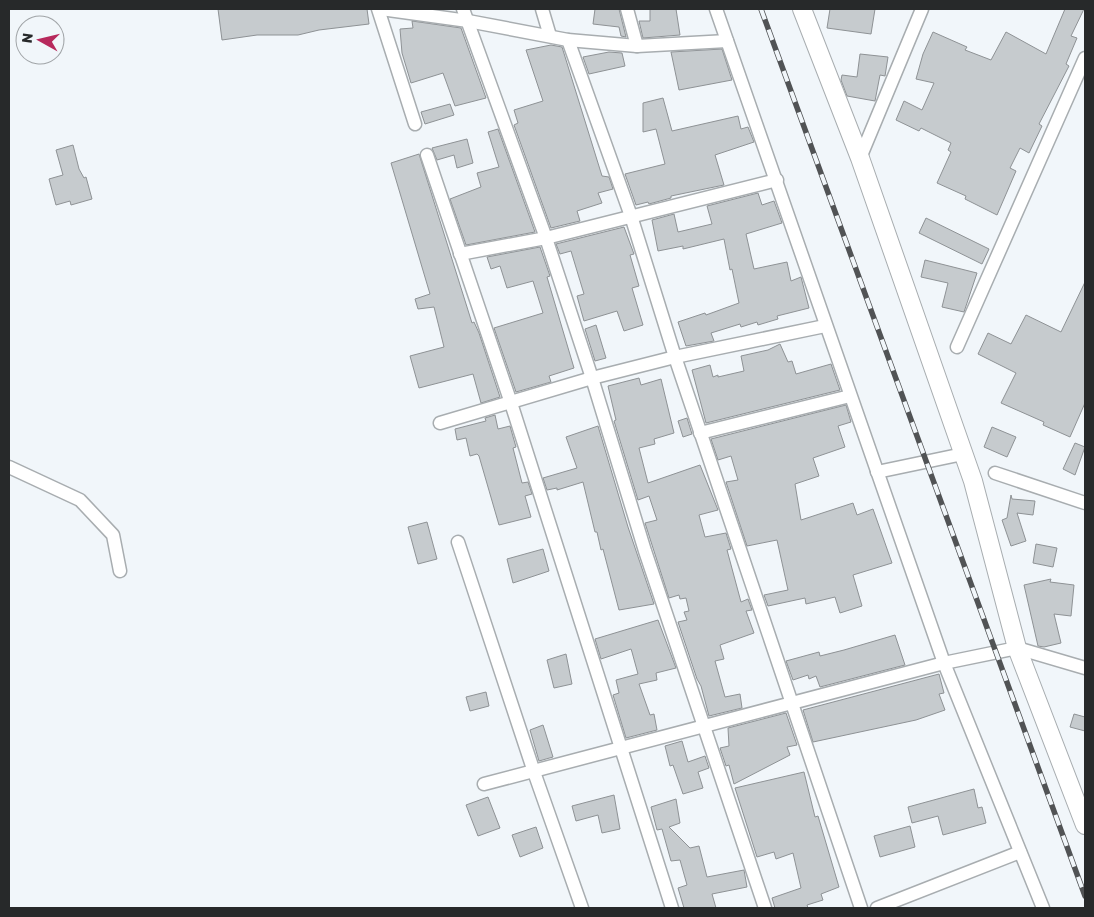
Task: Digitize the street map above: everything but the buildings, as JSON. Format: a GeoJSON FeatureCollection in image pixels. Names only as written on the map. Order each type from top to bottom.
{"type":"FeatureCollection","features":[{"type":"Feature","properties":{"kind":"main road"},"geometry":{"type":"LineString","coordinates":[[802,9],[860,158],[973,481],[1017,648],[1085,824]]}},
{"type":"Feature","properties":{"kind":"street"},"geometry":{"type":"LineString","coordinates":[[415,124],[380,9],[468,21],[568,40],[637,46],[727,41]]}},
{"type":"Feature","properties":{"kind":"street"},"geometry":{"type":"LineString","coordinates":[[464,9],[546,238],[592,378],[644,551],[765,908]]}},
{"type":"Feature","properties":{"kind":"street"},"geometry":{"type":"LineString","coordinates":[[542,9],[550,36]]}},
{"type":"Feature","properties":{"kind":"street"},"geometry":{"type":"LineString","coordinates":[[627,9],[637,46]]}},
{"type":"Feature","properties":{"kind":"street"},"geometry":{"type":"LineString","coordinates":[[716,9],[944,663],[1043,908]]}},
{"type":"Feature","properties":{"kind":"street"},"geometry":{"type":"LineString","coordinates":[[860,158],[922,9]]}},
{"type":"Feature","properties":{"kind":"street"},"geometry":{"type":"LineString","coordinates":[[568,40],[631,216],[700,433],[861,908]]}},
{"type":"Feature","properties":{"kind":"street"},"geometry":{"type":"LineString","coordinates":[[957,347],[1085,58]]}},
{"type":"Feature","properties":{"kind":"street"},"geometry":{"type":"LineString","coordinates":[[426,155],[511,403],[672,908]]}},
{"type":"Feature","properties":{"kind":"street"},"geometry":{"type":"LineString","coordinates":[[460,254],[546,238],[776,180]]}},
{"type":"Feature","properties":{"kind":"street"},"geometry":{"type":"LineString","coordinates":[[440,423],[592,378],[675,357],[825,326]]}},
{"type":"Feature","properties":{"kind":"street"},"geometry":{"type":"LineString","coordinates":[[700,433],[850,396]]}},
{"type":"Feature","properties":{"kind":"street"},"geometry":{"type":"LineString","coordinates":[[877,472],[963,454]]}},
{"type":"Feature","properties":{"kind":"street"},"geometry":{"type":"LineString","coordinates":[[9,467],[80,500],[112,535],[120,571]]}},
{"type":"Feature","properties":{"kind":"street"},"geometry":{"type":"LineString","coordinates":[[995,473],[1085,504]]}},
{"type":"Feature","properties":{"kind":"street"},"geometry":{"type":"LineString","coordinates":[[458,542],[534,772],[582,908]]}},
{"type":"Feature","properties":{"kind":"street"},"geometry":{"type":"LineString","coordinates":[[484,784],[944,663],[1017,648],[1085,668]]}},
{"type":"Feature","properties":{"kind":"street"},"geometry":{"type":"LineString","coordinates":[[877,908],[1020,852]]}},
{"type":"Feature","properties":{"kind":"railway"},"geometry":{"type":"LineString","coordinates":[[761,9],[1085,896]]}}]}
